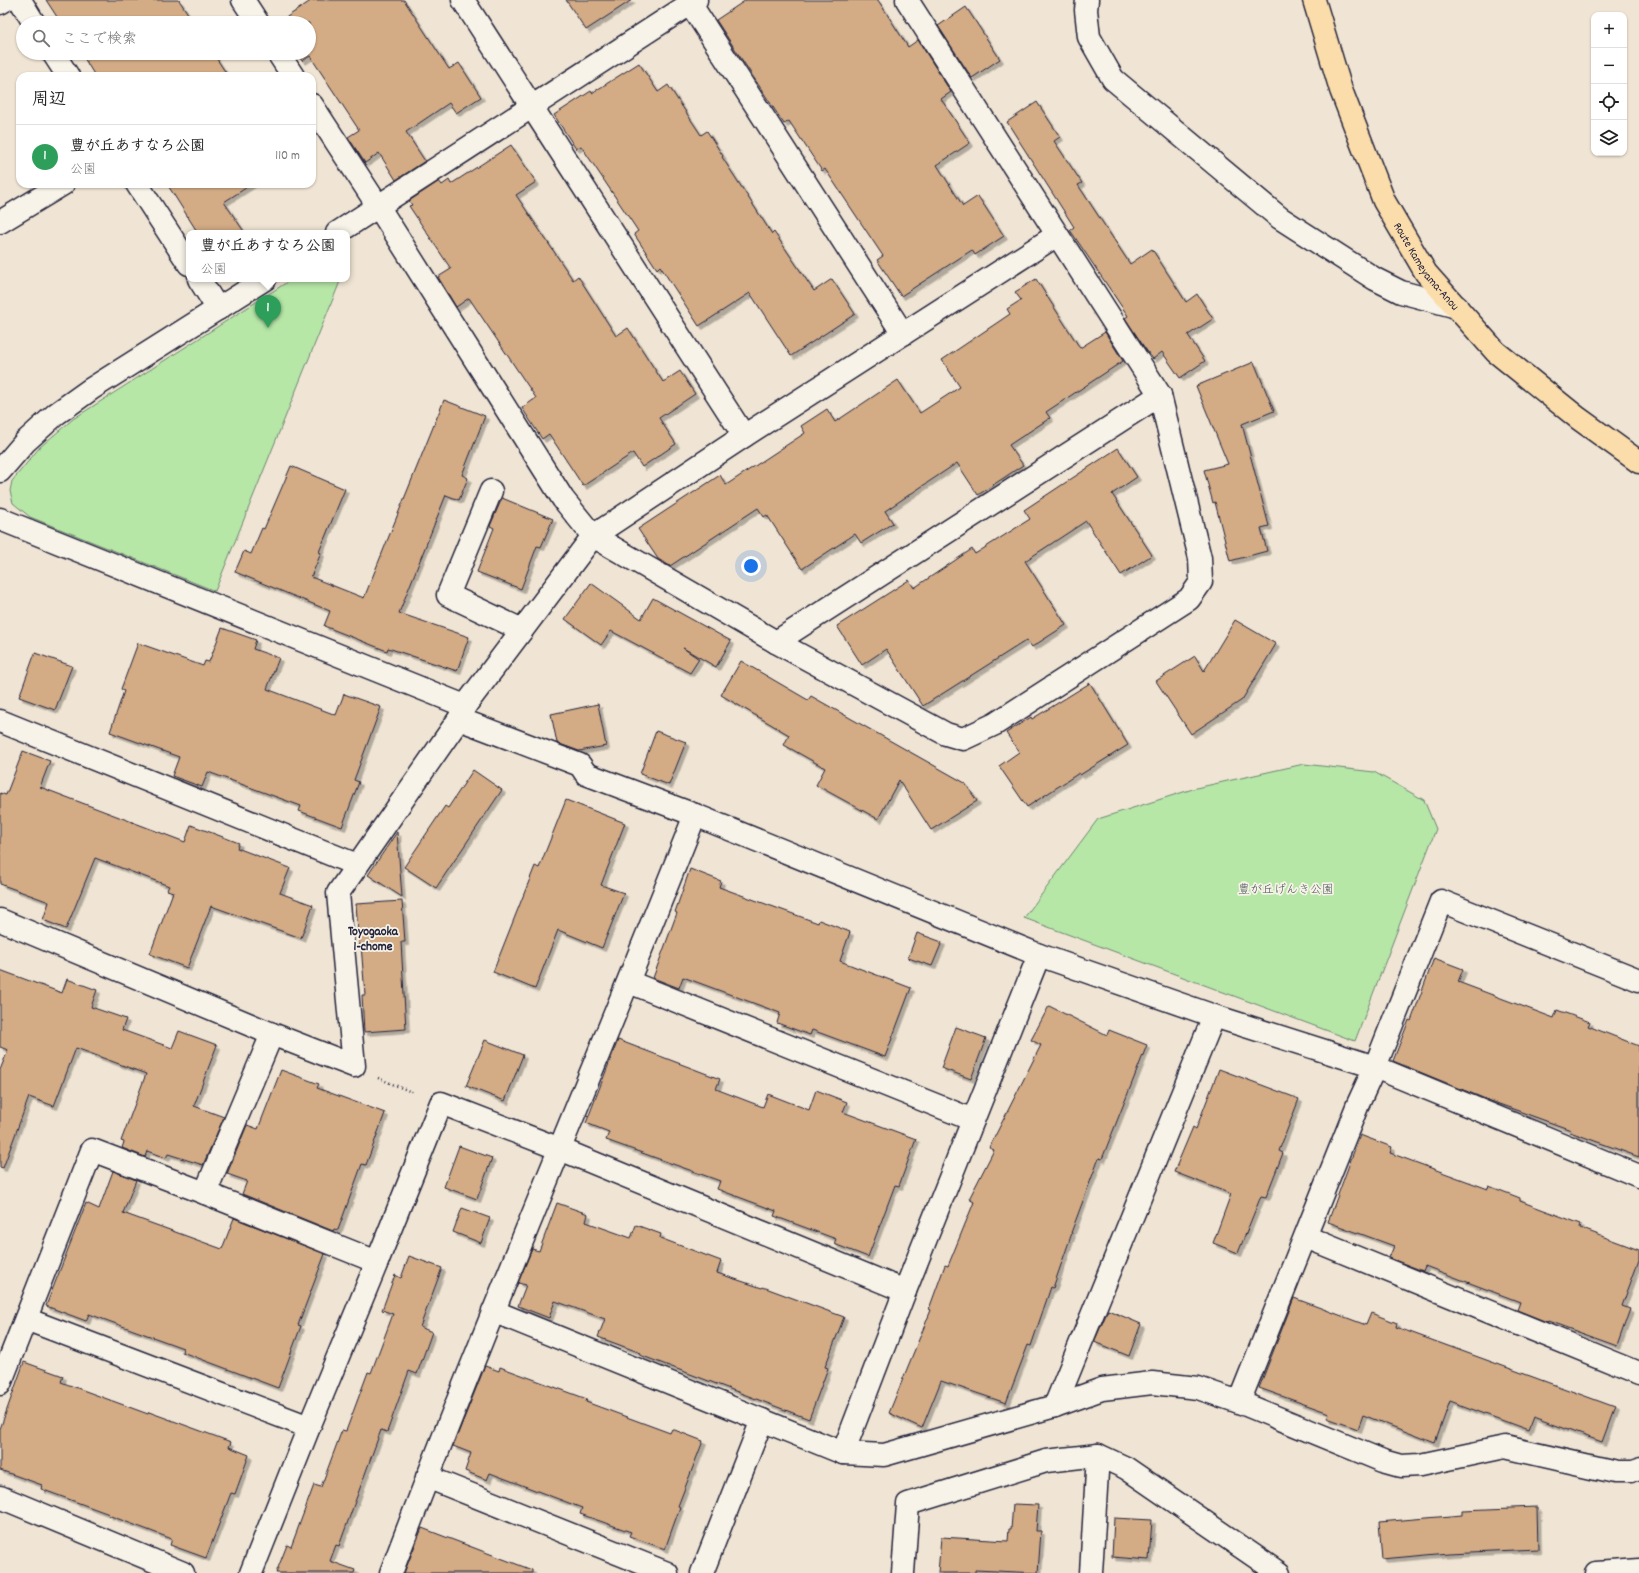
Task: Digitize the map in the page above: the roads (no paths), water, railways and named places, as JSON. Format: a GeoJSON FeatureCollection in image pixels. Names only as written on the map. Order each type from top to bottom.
{"type":"FeatureCollection","features":[{"type":"Feature","properties":{"kind":"main road","name":"Route Kameyama-Anou"},"geometry":{"type":"LineString","coordinates":[[1314,0],[1341,90],[1384,201],[1426,273],[1496,352],[1578,418],[1639,462]]}},
{"type":"Feature","properties":{"kind":"street"},"geometry":{"type":"LineString","coordinates":[[0,4],[5,0]]}},
{"type":"Feature","properties":{"kind":"street"},"geometry":{"type":"LineString","coordinates":[[20,0],[30,16]]}},
{"type":"Feature","properties":{"kind":"street"},"geometry":{"type":"LineString","coordinates":[[243,0],[253,16]]}},
{"type":"Feature","properties":{"kind":"street"},"geometry":{"type":"LineString","coordinates":[[463,0],[744,436]]}},
{"type":"Feature","properties":{"kind":"street"},"geometry":{"type":"LineString","coordinates":[[316,111],[378,206],[563,499],[593,536],[776,642],[946,734],[963,739],[995,724],[1189,599],[1201,582],[1200,558],[1160,395],[907,0]]}},
{"type":"Feature","properties":{"kind":"street"},"geometry":{"type":"LineString","coordinates":[[1087,0],[1089,37],[1113,79],[1119,84],[1280,218],[1375,280],[1401,292],[1457,308]]}},
{"type":"Feature","properties":{"kind":"street"},"geometry":{"type":"LineString","coordinates":[[341,230],[692,1],[903,334]]}},
{"type":"Feature","properties":{"kind":"street"},"geometry":{"type":"LineString","coordinates":[[58,60],[65,72]]}},
{"type":"Feature","properties":{"kind":"street"},"geometry":{"type":"LineString","coordinates":[[283,60],[290,72]]}},
{"type":"Feature","properties":{"kind":"street"},"geometry":{"type":"LineString","coordinates":[[0,222],[56,188]]}},
{"type":"Feature","properties":{"kind":"street"},"geometry":{"type":"LineString","coordinates":[[140,188],[186,259]]}},
{"type":"Feature","properties":{"kind":"street"},"geometry":{"type":"LineString","coordinates":[[1,924],[354,1066],[338,893],[462,713],[593,536],[744,436],[1057,235]]}},
{"type":"Feature","properties":{"kind":"street"},"geometry":{"type":"LineString","coordinates":[[201,282],[218,309]]}},
{"type":"Feature","properties":{"kind":"street"},"geometry":{"type":"LineString","coordinates":[[0,471],[25,442],[56,414],[91,389],[260,282]]}},
{"type":"Feature","properties":{"kind":"street"},"geometry":{"type":"LineString","coordinates":[[776,642],[1160,395]]}},
{"type":"Feature","properties":{"kind":"street"},"geometry":{"type":"LineString","coordinates":[[491,491],[448,595],[522,630]]}},
{"type":"Feature","properties":{"kind":"street"},"geometry":{"type":"LineString","coordinates":[[0,520],[462,713],[580,765],[586,774],[695,815],[1039,955],[1214,1016],[1375,1066],[1639,1176]]}},
{"type":"Feature","properties":{"kind":"street"},"geometry":{"type":"LineString","coordinates":[[0,721],[357,866]]}},
{"type":"Feature","properties":{"kind":"street"},"geometry":{"type":"LineString","coordinates":[[391,1573],[427,1477],[493,1311],[629,982],[695,815]]}},
{"type":"Feature","properties":{"kind":"street"},"geometry":{"type":"LineString","coordinates":[[1239,1402],[1441,901],[1639,980]]}},
{"type":"Feature","properties":{"kind":"street"},"geometry":{"type":"LineString","coordinates":[[843,1453],[905,1291],[1039,955]]}},
{"type":"Feature","properties":{"kind":"street"},"geometry":{"type":"LineString","coordinates":[[629,982],[973,1120]]}},
{"type":"Feature","properties":{"kind":"street"},"geometry":{"type":"LineString","coordinates":[[1055,1406],[1214,1016]]}},
{"type":"Feature","properties":{"kind":"street"},"geometry":{"type":"LineString","coordinates":[[206,1193],[272,1034]]}},
{"type":"Feature","properties":{"kind":"street"},"geometry":{"type":"LineString","coordinates":[[251,1573],[441,1103],[560,1149],[905,1291]]}},
{"type":"Feature","properties":{"kind":"street"},"geometry":{"type":"LineString","coordinates":[[0,1384],[92,1150],[206,1193],[376,1262]]}},
{"type":"Feature","properties":{"kind":"street"},"geometry":{"type":"LineString","coordinates":[[1306,1237],[1639,1373]]}},
{"type":"Feature","properties":{"kind":"street"},"geometry":{"type":"LineString","coordinates":[[493,1311],[843,1453],[884,1455],[1055,1406],[1102,1389],[1152,1383],[1198,1388],[1239,1402],[1384,1461],[1401,1466],[1420,1465],[1505,1447],[1615,1472],[1630,1472],[1639,1469]]}},
{"type":"Feature","properties":{"kind":"street"},"geometry":{"type":"LineString","coordinates":[[26,1319],[310,1427]]}},
{"type":"Feature","properties":{"kind":"street"},"geometry":{"type":"LineString","coordinates":[[702,1573],[762,1420]]}},
{"type":"Feature","properties":{"kind":"street"},"geometry":{"type":"LineString","coordinates":[[1091,1573],[1098,1455]]}},
{"type":"Feature","properties":{"kind":"street"},"geometry":{"type":"LineString","coordinates":[[903,1573],[908,1504],[1046,1461],[1098,1455],[1126,1468],[1279,1573]]}},
{"type":"Feature","properties":{"kind":"street"},"geometry":{"type":"LineString","coordinates":[[427,1477],[667,1573]]}},
{"type":"Feature","properties":{"kind":"street"},"geometry":{"type":"LineString","coordinates":[[0,1497],[183,1573]]}},
{"type":"Feature","properties":{"kind":"street"},"geometry":{"type":"LineString","coordinates":[[1596,1573],[1639,1570]]}},
{"type":"Feature","properties":{"kind":"place","name":"豊が丘あすなろ公園"},"geometry":{"type":"Point","coordinates":[268,328]}},
{"type":"Feature","properties":{"kind":"district","name":"Toyogaoka 1-chome"},"geometry":{"type":"Point","coordinates":[373,938]}},
{"type":"Feature","properties":{"kind":"park label","name":"豊が丘げんき公園"},"geometry":{"type":"Point","coordinates":[1286,889]}}]}
